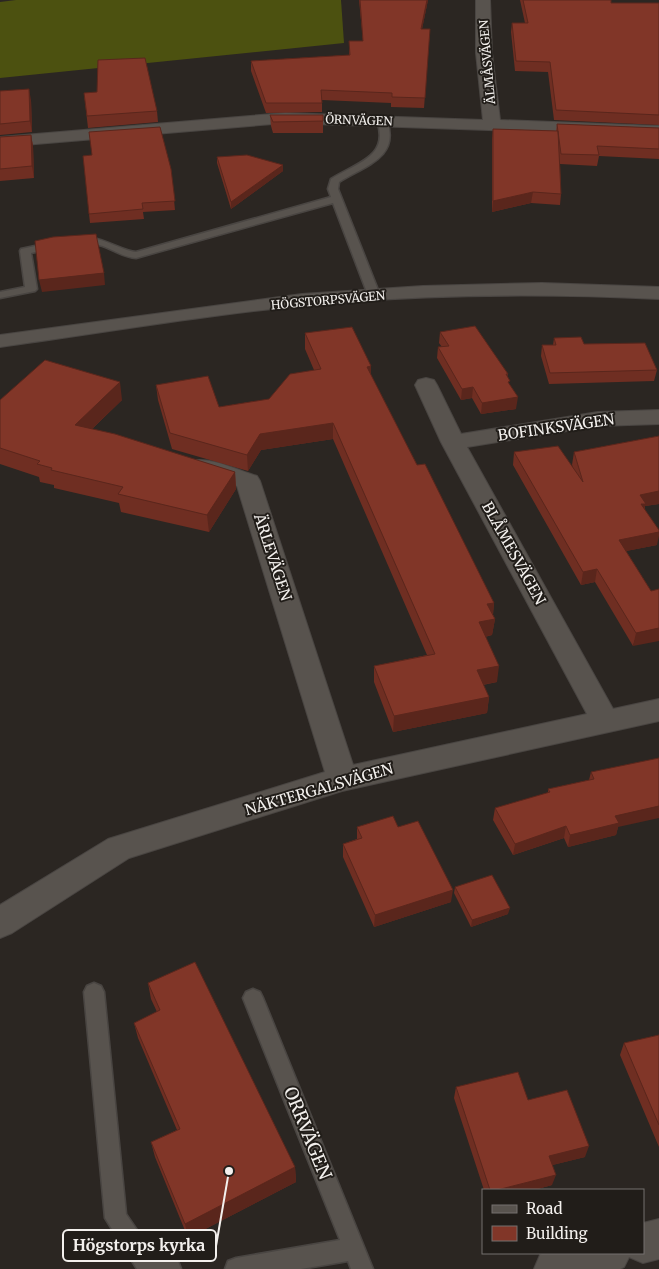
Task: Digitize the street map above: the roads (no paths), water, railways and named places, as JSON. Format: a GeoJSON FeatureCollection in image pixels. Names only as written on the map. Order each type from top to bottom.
{"type":"FeatureCollection","features":[{"type":"Feature","properties":{"kind":"street","name":"ÄLMÅSVÄGEN"},"geometry":{"type":"LineString","coordinates":[[483,0],[484,53],[492,125]]}},
{"type":"Feature","properties":{"kind":"street","name":"ÖRNVÄGEN"},"geometry":{"type":"LineString","coordinates":[[0,142],[285,118],[659,131]]}},
{"type":"Feature","properties":{"kind":"street","name":"HÖGSTORPSVÄGEN"},"geometry":{"type":"LineString","coordinates":[[0,341],[154,319],[345,296],[522,290],[659,293]]}},
{"type":"Feature","properties":{"kind":"street","name":"BLÅMESVÄGEN"},"geometry":{"type":"LineString","coordinates":[[426,385],[453,442],[605,720]]}},
{"type":"Feature","properties":{"kind":"street","name":"BOFINKSVÄGEN"},"geometry":{"type":"LineString","coordinates":[[453,442],[598,419],[659,417]]}},
{"type":"Feature","properties":{"kind":"street","name":"ÄRLEVÄGEN"},"geometry":{"type":"LineString","coordinates":[[175,459],[248,481],[342,779]]}},
{"type":"Feature","properties":{"kind":"street","name":"NÄKTERGALSVÄGEN"},"geometry":{"type":"LineString","coordinates":[[0,923],[119,848],[342,779],[605,720],[659,710]]}},
{"type":"Feature","properties":{"kind":"street"},"geometry":{"type":"LineString","coordinates":[[644,1244],[659,1239]]}},
{"type":"Feature","properties":{"kind":"street"},"geometry":{"type":"LineString","coordinates":[[554,1269],[606,1254]]}},
{"type":"Feature","properties":{"kind":"lane"},"geometry":{"type":"LineString","coordinates":[[374,295],[333,189],[334,181],[375,158],[385,148],[387,138],[382,121]]}},
{"type":"Feature","properties":{"kind":"lane"},"geometry":{"type":"LineString","coordinates":[[0,295],[31,289],[25,251],[69,242],[100,242],[113,247],[124,255],[136,254],[337,199]]}},
{"type":"Feature","properties":{"kind":"lane"},"geometry":{"type":"LineString","coordinates":[[94,992],[116,1218],[145,1261],[170,1269]]}},
{"type":"Feature","properties":{"kind":"lane","name":"ORRVÄGEN"},"geometry":{"type":"LineString","coordinates":[[253,998],[358,1259]]}},
{"type":"Feature","properties":{"kind":"lane"},"geometry":{"type":"LineString","coordinates":[[236,1269],[358,1259]]}},
{"type":"Feature","properties":{"kind":"place","name":"Högstorps kyrka"},"geometry":{"type":"Point","coordinates":[229,1171]}}]}
